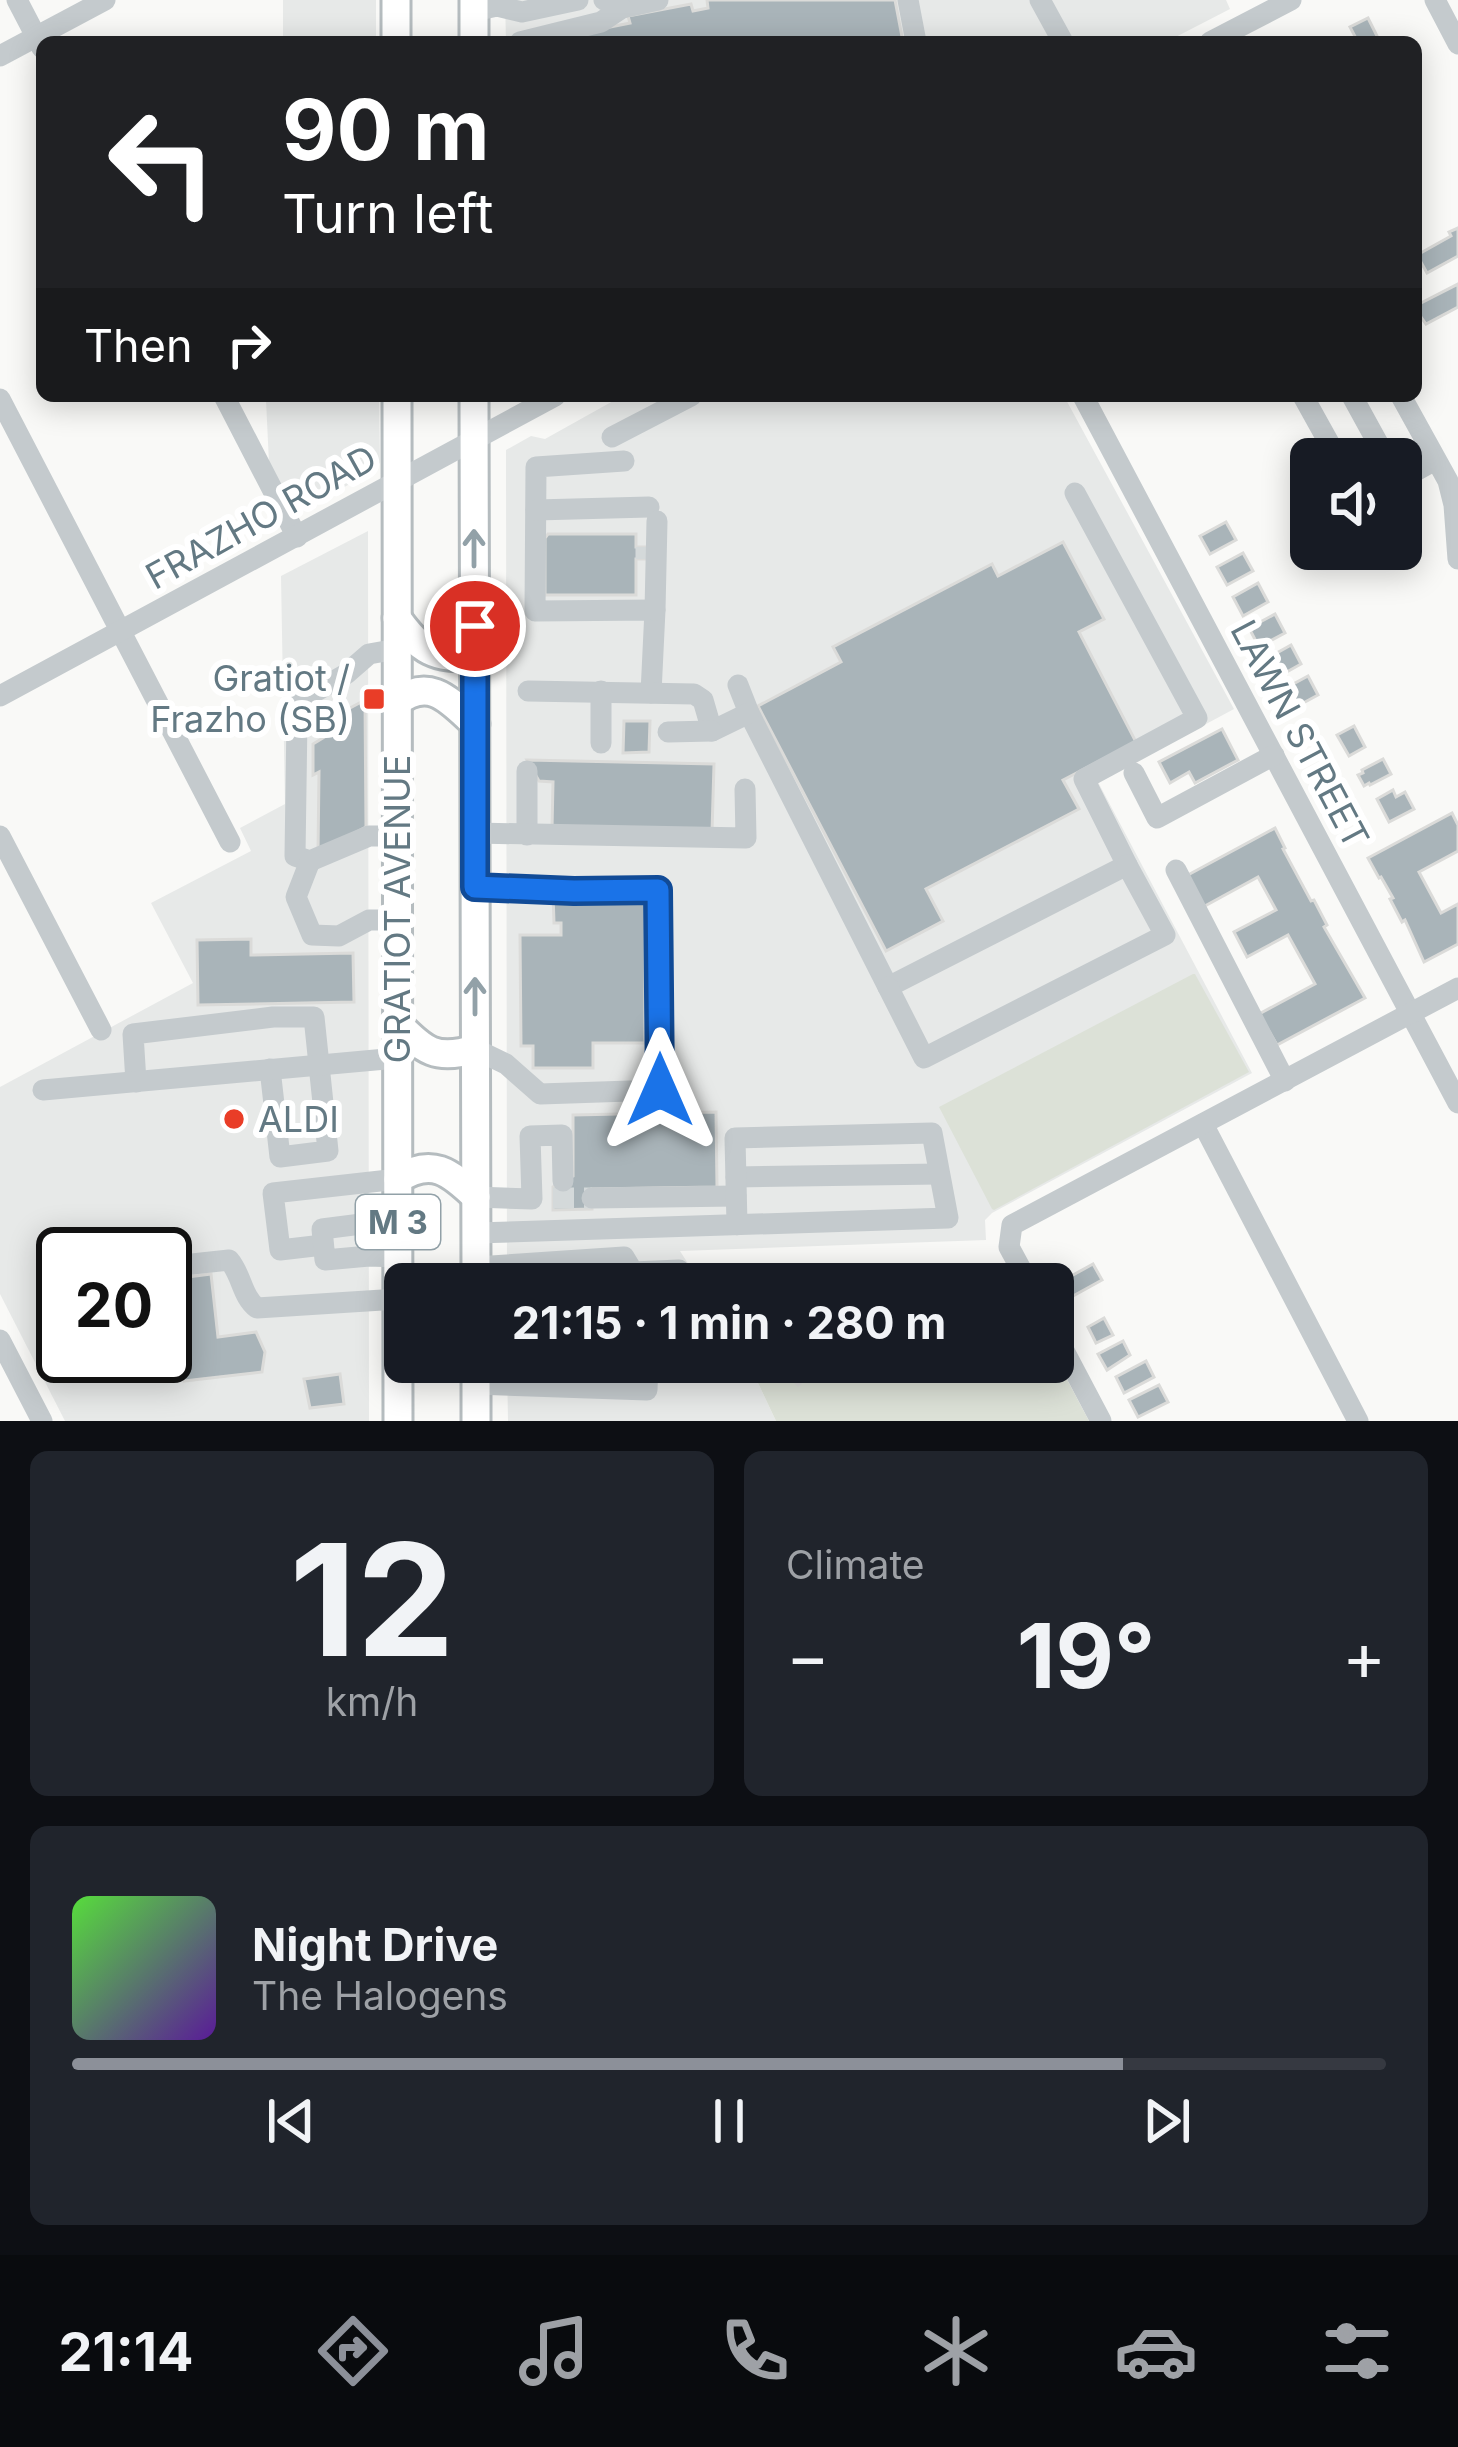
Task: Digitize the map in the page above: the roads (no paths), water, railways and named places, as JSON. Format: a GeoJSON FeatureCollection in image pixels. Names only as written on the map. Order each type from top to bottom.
{"type":"FeatureCollection","features":[{"type":"Feature","properties":{"kind":"main road"},"geometry":{"type":"LineString","coordinates":[[396,0],[396,36]]}},
{"type":"Feature","properties":{"kind":"main road","name":"GRATIOT AVENUE"},"geometry":{"type":"LineString","coordinates":[[397,402],[398,1263]]}},
{"type":"Feature","properties":{"kind":"main road","name":"M 3"},"geometry":{"type":"LineString","coordinates":[[474,402],[476,1263]]}},
{"type":"Feature","properties":{"kind":"main road"},"geometry":{"type":"LineString","coordinates":[[397,618],[429,652],[449,658],[475,657]]}},
{"type":"Feature","properties":{"kind":"main road"},"geometry":{"type":"LineString","coordinates":[[397,702],[414,691],[432,691],[475,724]]}},
{"type":"Feature","properties":{"kind":"main road"},"geometry":{"type":"LineString","coordinates":[[397,1023],[415,1042],[441,1056],[475,1049]]}},
{"type":"Feature","properties":{"kind":"main road"},"geometry":{"type":"LineString","coordinates":[[398,1179],[417,1169],[439,1170],[476,1197]]}},
{"type":"Feature","properties":{"kind":"main road","name":"GRATIOT AVENUE"},"geometry":{"type":"LineString","coordinates":[[398,1383],[398,1421]]}},
{"type":"Feature","properties":{"kind":"main road"},"geometry":{"type":"LineString","coordinates":[[476,1383],[476,1421]]}},
{"type":"Feature","properties":{"kind":"street"},"geometry":{"type":"LineString","coordinates":[[17,0],[36,36]]}},
{"type":"Feature","properties":{"kind":"street"},"geometry":{"type":"LineString","coordinates":[[48,36],[105,0]]}},
{"type":"Feature","properties":{"kind":"street"},"geometry":{"type":"LineString","coordinates":[[474,6],[522,12],[578,0]]}},
{"type":"Feature","properties":{"kind":"street"},"geometry":{"type":"LineString","coordinates":[[566,36],[601,22],[613,4],[654,0]]}},
{"type":"Feature","properties":{"kind":"street"},"geometry":{"type":"LineString","coordinates":[[908,0],[915,36]]}},
{"type":"Feature","properties":{"kind":"street"},"geometry":{"type":"LineString","coordinates":[[1040,0],[1060,36]]}},
{"type":"Feature","properties":{"kind":"street"},"geometry":{"type":"LineString","coordinates":[[1240,0],[1250,21]]}},
{"type":"Feature","properties":{"kind":"street"},"geometry":{"type":"LineString","coordinates":[[1223,36],[1291,0]]}},
{"type":"Feature","properties":{"kind":"street"},"geometry":{"type":"LineString","coordinates":[[1435,0],[1458,44]]}},
{"type":"Feature","properties":{"kind":"street"},"geometry":{"type":"LineString","coordinates":[[0,56],[36,43]]}},
{"type":"Feature","properties":{"kind":"street"},"geometry":{"type":"LineString","coordinates":[[0,399],[230,842]]}},
{"type":"Feature","properties":{"kind":"street"},"geometry":{"type":"LineString","coordinates":[[227,402],[297,537]]}},
{"type":"Feature","properties":{"kind":"street","name":"FRAZHO ROAD"},"geometry":{"type":"LineString","coordinates":[[0,696],[543,402]]}},
{"type":"Feature","properties":{"kind":"street"},"geometry":{"type":"LineString","coordinates":[[612,437],[679,402]]}},
{"type":"Feature","properties":{"kind":"street","name":"LAWN STREET"},"geometry":{"type":"LineString","coordinates":[[1086,402],[1458,1103]]}},
{"type":"Feature","properties":{"kind":"street"},"geometry":{"type":"LineString","coordinates":[[1306,402],[1326,438]]}},
{"type":"Feature","properties":{"kind":"street"},"geometry":{"type":"LineString","coordinates":[[1355,402],[1375,438]]}},
{"type":"Feature","properties":{"kind":"street"},"geometry":{"type":"LineString","coordinates":[[1404,402],[1448,481],[1458,559]]}},
{"type":"Feature","properties":{"kind":"street"},"geometry":{"type":"LineString","coordinates":[[1422,468],[1436,460]]}},
{"type":"Feature","properties":{"kind":"street"},"geometry":{"type":"LineString","coordinates":[[624,461],[536,466],[535,611],[655,610]]}},
{"type":"Feature","properties":{"kind":"street"},"geometry":{"type":"LineString","coordinates":[[738,685],[924,1058],[1166,935],[1084,779],[1197,718],[1075,493]]}},
{"type":"Feature","properties":{"kind":"street"},"geometry":{"type":"LineString","coordinates":[[536,510],[653,514]]}},
{"type":"Feature","properties":{"kind":"street"},"geometry":{"type":"LineString","coordinates":[[653,514],[646,532],[646,592],[655,610]]}},
{"type":"Feature","properties":{"kind":"street"},"geometry":{"type":"LineString","coordinates":[[651,693],[653,514]]}},
{"type":"Feature","properties":{"kind":"street"},"geometry":{"type":"LineString","coordinates":[[397,649],[369,654],[346,674],[301,700],[296,856],[310,861],[369,836],[397,836]]}},
{"type":"Feature","properties":{"kind":"street"},"geometry":{"type":"LineString","coordinates":[[601,691],[601,743]]}},
{"type":"Feature","properties":{"kind":"street"},"geometry":{"type":"LineString","coordinates":[[527,692],[694,694],[704,700],[712,731]]}},
{"type":"Feature","properties":{"kind":"street"},"geometry":{"type":"LineString","coordinates":[[668,733],[712,731],[749,713]]}},
{"type":"Feature","properties":{"kind":"street"},"geometry":{"type":"LineString","coordinates":[[1134,773],[1157,818],[1274,755]]}},
{"type":"Feature","properties":{"kind":"street"},"geometry":{"type":"LineString","coordinates":[[527,771],[527,835]]}},
{"type":"Feature","properties":{"kind":"street"},"geometry":{"type":"LineString","coordinates":[[475,833],[746,838],[745,789]]}},
{"type":"Feature","properties":{"kind":"street"},"geometry":{"type":"LineString","coordinates":[[0,836],[101,1030]]}},
{"type":"Feature","properties":{"kind":"street"},"geometry":{"type":"LineString","coordinates":[[310,861],[296,897],[312,934],[339,936],[369,920],[397,920]]}},
{"type":"Feature","properties":{"kind":"street"},"geometry":{"type":"LineString","coordinates":[[888,987],[1127,865]]}},
{"type":"Feature","properties":{"kind":"street"},"geometry":{"type":"LineString","coordinates":[[1176,870],[1285,1081]]}},
{"type":"Feature","properties":{"kind":"street"},"geometry":{"type":"LineString","coordinates":[[475,887],[658,890],[660,1090],[540,1094],[506,1064],[475,1049]]}},
{"type":"Feature","properties":{"kind":"street"},"geometry":{"type":"LineString","coordinates":[[1018,1263],[1009,1247],[1012,1225],[1458,988]]}},
{"type":"Feature","properties":{"kind":"street"},"geometry":{"type":"LineString","coordinates":[[136,1082],[133,1034],[273,1017],[314,1017],[328,1151],[280,1157],[270,1069]]}},
{"type":"Feature","properties":{"kind":"street"},"geometry":{"type":"LineString","coordinates":[[44,1090],[397,1058]]}},
{"type":"Feature","properties":{"kind":"street"},"geometry":{"type":"LineString","coordinates":[[1203,1124],[1358,1421]]}},
{"type":"Feature","properties":{"kind":"street"},"geometry":{"type":"LineString","coordinates":[[476,1233],[737,1225],[948,1218],[932,1133],[735,1138],[737,1225]]}},
{"type":"Feature","properties":{"kind":"street"},"geometry":{"type":"LineString","coordinates":[[592,1198],[939,1174]]}},
{"type":"Feature","properties":{"kind":"street"},"geometry":{"type":"LineString","coordinates":[[323,1245],[280,1250],[273,1193],[398,1179]]}},
{"type":"Feature","properties":{"kind":"street"},"geometry":{"type":"LineString","coordinates":[[476,1197],[549,1193]]}},
{"type":"Feature","properties":{"kind":"street"},"geometry":{"type":"LineString","coordinates":[[398,1225],[322,1229],[325,1260],[398,1257]]}},
{"type":"Feature","properties":{"kind":"street"},"geometry":{"type":"LineString","coordinates":[[577,1263],[624,1257],[627,1263]]}},
{"type":"Feature","properties":{"kind":"street"},"geometry":{"type":"LineString","coordinates":[[192,1264],[229,1260],[249,1302],[257,1308],[384,1299]]}},
{"type":"Feature","properties":{"kind":"street"},"geometry":{"type":"LineString","coordinates":[[0,1340],[35,1419]]}},
{"type":"Feature","properties":{"kind":"street"},"geometry":{"type":"LineString","coordinates":[[1074,1370],[1101,1421]]}},
{"type":"Feature","properties":{"kind":"street"},"geometry":{"type":"LineString","coordinates":[[514,1383],[612,1384],[647,1390],[647,1383]]}},
{"type":"Feature","properties":{"kind":"tunnel"},"geometry":{"type":"LineString","coordinates":[[646,547],[646,559]]}},
{"type":"Feature","properties":{"kind":"tunnel"},"geometry":{"type":"LineString","coordinates":[[553,1198],[592,1198]]}},
{"type":"Feature","properties":{"kind":"place","name":"Gratiot / Frazho (SB)"},"geometry":{"type":"Point","coordinates":[374,699]}},
{"type":"Feature","properties":{"kind":"place","name":"ALDI"},"geometry":{"type":"Point","coordinates":[234,1119]}}]}
